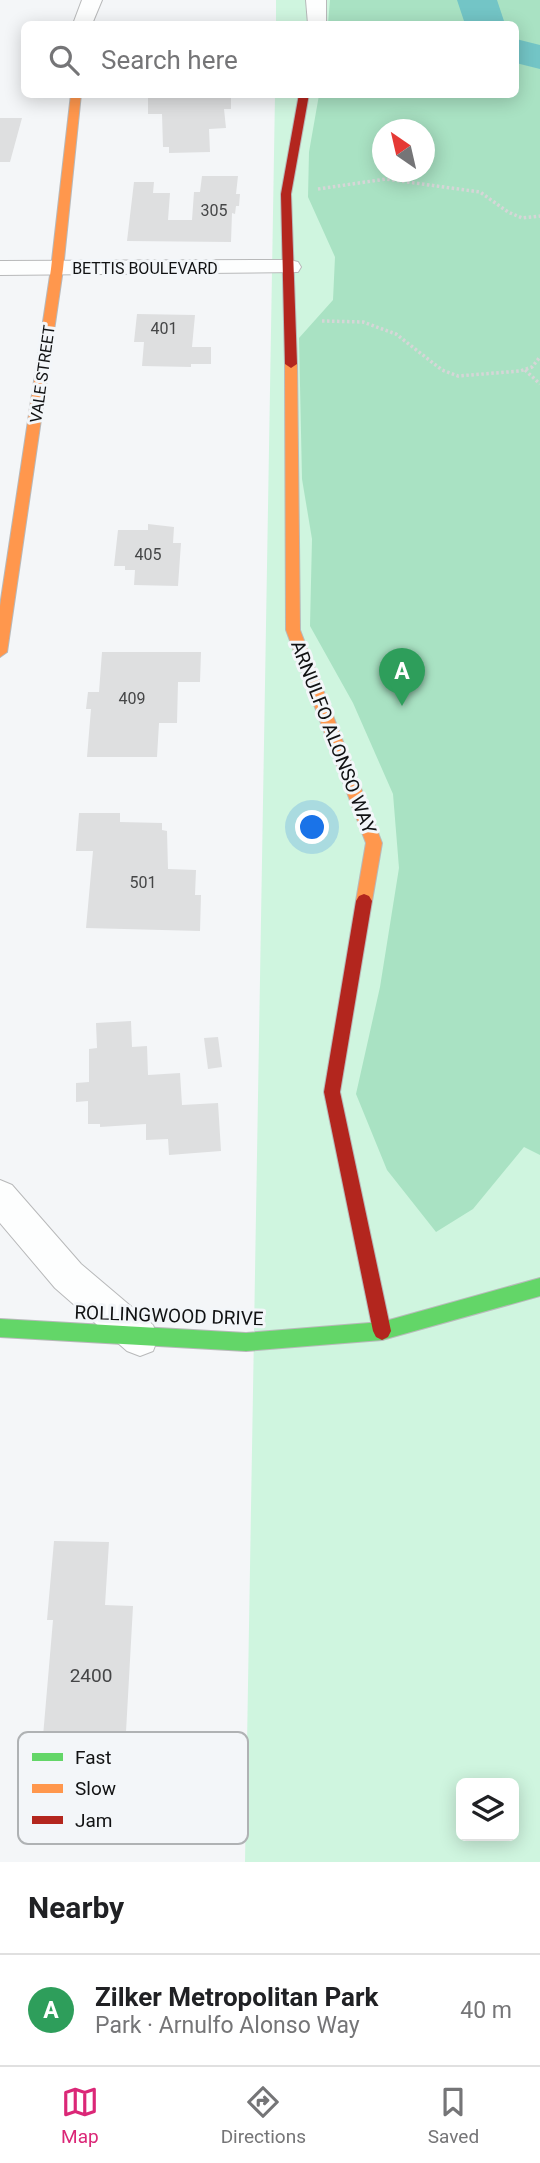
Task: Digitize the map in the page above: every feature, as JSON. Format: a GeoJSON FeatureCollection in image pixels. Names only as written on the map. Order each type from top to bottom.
{"type":"FeatureCollection","features":[{"type":"Feature","properties":{"kind":"street"},"geometry":{"type":"LineString","coordinates":[[84,21],[92,0]]}},
{"type":"Feature","properties":{"kind":"street"},"geometry":{"type":"LineString","coordinates":[[316,0],[317,21]]}},
{"type":"Feature","properties":{"kind":"street","name":"VALE STREET"},"geometry":{"type":"LineString","coordinates":[[0,652],[57,269],[76,98]]}},
{"type":"Feature","properties":{"kind":"street","name":"ARNULFO ALONSO WAY"},"geometry":{"type":"LineString","coordinates":[[303,98],[286,194],[290,267],[293,630],[374,843],[332,1092],[382,1331]]}},
{"type":"Feature","properties":{"kind":"street","name":"BETTIS BOULEVARD"},"geometry":{"type":"LineString","coordinates":[[0,268],[290,267]]}},
{"type":"Feature","properties":{"kind":"street"},"geometry":{"type":"LineString","coordinates":[[0,1197],[68,1276],[140,1338]]}},
{"type":"Feature","properties":{"kind":"street","name":"ROLLINGWOOD DRIVE"},"geometry":{"type":"LineString","coordinates":[[0,1328],[246,1342],[382,1331],[540,1287]]}},
{"type":"Feature","properties":{"kind":"path"},"geometry":{"type":"LineString","coordinates":[[286,194],[386,179],[480,192],[508,212],[522,218],[540,216]]}},
{"type":"Feature","properties":{"kind":"path"},"geometry":{"type":"LineString","coordinates":[[290,320],[363,322],[397,334],[442,370],[458,376],[525,370],[532,367],[540,357]]}},
{"type":"Feature","properties":{"kind":"path"},"geometry":{"type":"LineString","coordinates":[[525,370],[540,384]]}},
{"type":"Feature","properties":{"kind":"green space"},"geometry":{"type":"Polygon","coordinates":[[[276,0],[540,0],[540,1862],[245,1862],[245,1844],[248,1844],[275,98],[519,98],[519,21],[276,21],[276,0]]]}},
{"type":"Feature","properties":{"kind":"green space"},"geometry":{"type":"Polygon","coordinates":[[[330,0],[540,0],[540,1155],[524,1147],[473,1209],[436,1232],[387,1170],[356,1094],[380,987],[399,868],[393,794],[353,703],[310,626],[312,539],[302,479],[299,338],[333,300],[335,257],[308,197],[309,152],[318,98],[519,98],[519,21],[328,21],[330,0]]]}},
{"type":"Feature","properties":{"kind":"building"},"geometry":{"type":"Polygon","coordinates":[[[148,98],[231,98],[231,109],[224,109],[226,128],[209,129],[210,152],[169,153],[169,147],[163,147],[162,114],[148,114],[148,98]]]}},
{"type":"Feature","properties":{"kind":"building"},"geometry":{"type":"Polygon","coordinates":[[[0,118],[22,118],[10,162],[0,162],[0,118]]]}},
{"type":"Feature","properties":{"kind":"building"},"geometry":{"type":"Polygon","coordinates":[[[202,176],[238,176],[236,194],[240,194],[239,206],[236,206],[235,214],[232,213],[231,242],[127,241],[134,182],[154,182],[153,193],[170,193],[168,220],[192,220],[194,192],[200,192],[202,176]]]}},
{"type":"Feature","properties":{"kind":"building"},"geometry":{"type":"Polygon","coordinates":[[[137,314],[195,315],[192,347],[211,347],[211,364],[191,364],[191,367],[142,366],[144,342],[134,342],[137,314]]]}},
{"type":"Feature","properties":{"kind":"building"},"geometry":{"type":"Polygon","coordinates":[[[148,524],[174,527],[173,543],[181,543],[178,586],[134,585],[135,570],[114,566],[118,530],[148,530],[148,524]]]}},
{"type":"Feature","properties":{"kind":"building"},"geometry":{"type":"Polygon","coordinates":[[[102,652],[201,652],[200,682],[178,682],[177,723],[159,723],[157,757],[87,757],[91,709],[86,709],[88,692],[99,692],[102,652]]]}},
{"type":"Feature","properties":{"kind":"building"},"geometry":{"type":"Polygon","coordinates":[[[79,813],[120,813],[120,822],[162,823],[162,830],[167,831],[168,869],[196,870],[195,895],[201,895],[200,931],[86,928],[93,851],[76,851],[79,813]]]}},
{"type":"Feature","properties":{"kind":"building"},"geometry":{"type":"Polygon","coordinates":[[[131,1021],[132,1047],[147,1046],[148,1075],[180,1073],[182,1105],[218,1103],[221,1151],[169,1155],[168,1139],[146,1140],[146,1124],[100,1127],[100,1124],[88,1124],[88,1101],[76,1102],[76,1083],[89,1082],[89,1049],[97,1048],[96,1023],[131,1021]]]}},
{"type":"Feature","properties":{"kind":"building"},"geometry":{"type":"Polygon","coordinates":[[[218,1037],[222,1067],[208,1069],[204,1038],[218,1037]]]}},
{"type":"Feature","properties":{"kind":"building"},"geometry":{"type":"Polygon","coordinates":[[[54,1541],[109,1542],[105,1605],[133,1606],[126,1732],[43,1732],[53,1620],[47,1620],[54,1541]]]}},
{"type":"Feature","properties":{"kind":"waterway"},"geometry":{"type":"LineString","coordinates":[[477,0],[484,21]]}},
{"type":"Feature","properties":{"kind":"waterway"},"geometry":{"type":"LineString","coordinates":[[519,52],[540,57]]}},
{"type":"Feature","properties":{"kind":"traffic: fast"},"geometry":{"type":"LineString","coordinates":[[0,1328],[246,1342],[382,1331],[540,1287]]}},
{"type":"Feature","properties":{"kind":"traffic: slow"},"geometry":{"type":"LineString","coordinates":[[0,652],[57,269],[76,98]]}},
{"type":"Feature","properties":{"kind":"traffic: slow"},"geometry":{"type":"LineString","coordinates":[[291,364],[293,630],[374,843],[364,901]]}},
{"type":"Feature","properties":{"kind":"traffic: jam"},"geometry":{"type":"LineString","coordinates":[[291,364],[286,194],[303,98]]}},
{"type":"Feature","properties":{"kind":"traffic: jam"},"geometry":{"type":"LineString","coordinates":[[364,901],[332,1092],[382,1331]]}},
{"type":"Feature","properties":{"kind":"place","name":"Zilker Metropolitan Park"},"geometry":{"type":"Point","coordinates":[402,706]}}]}
